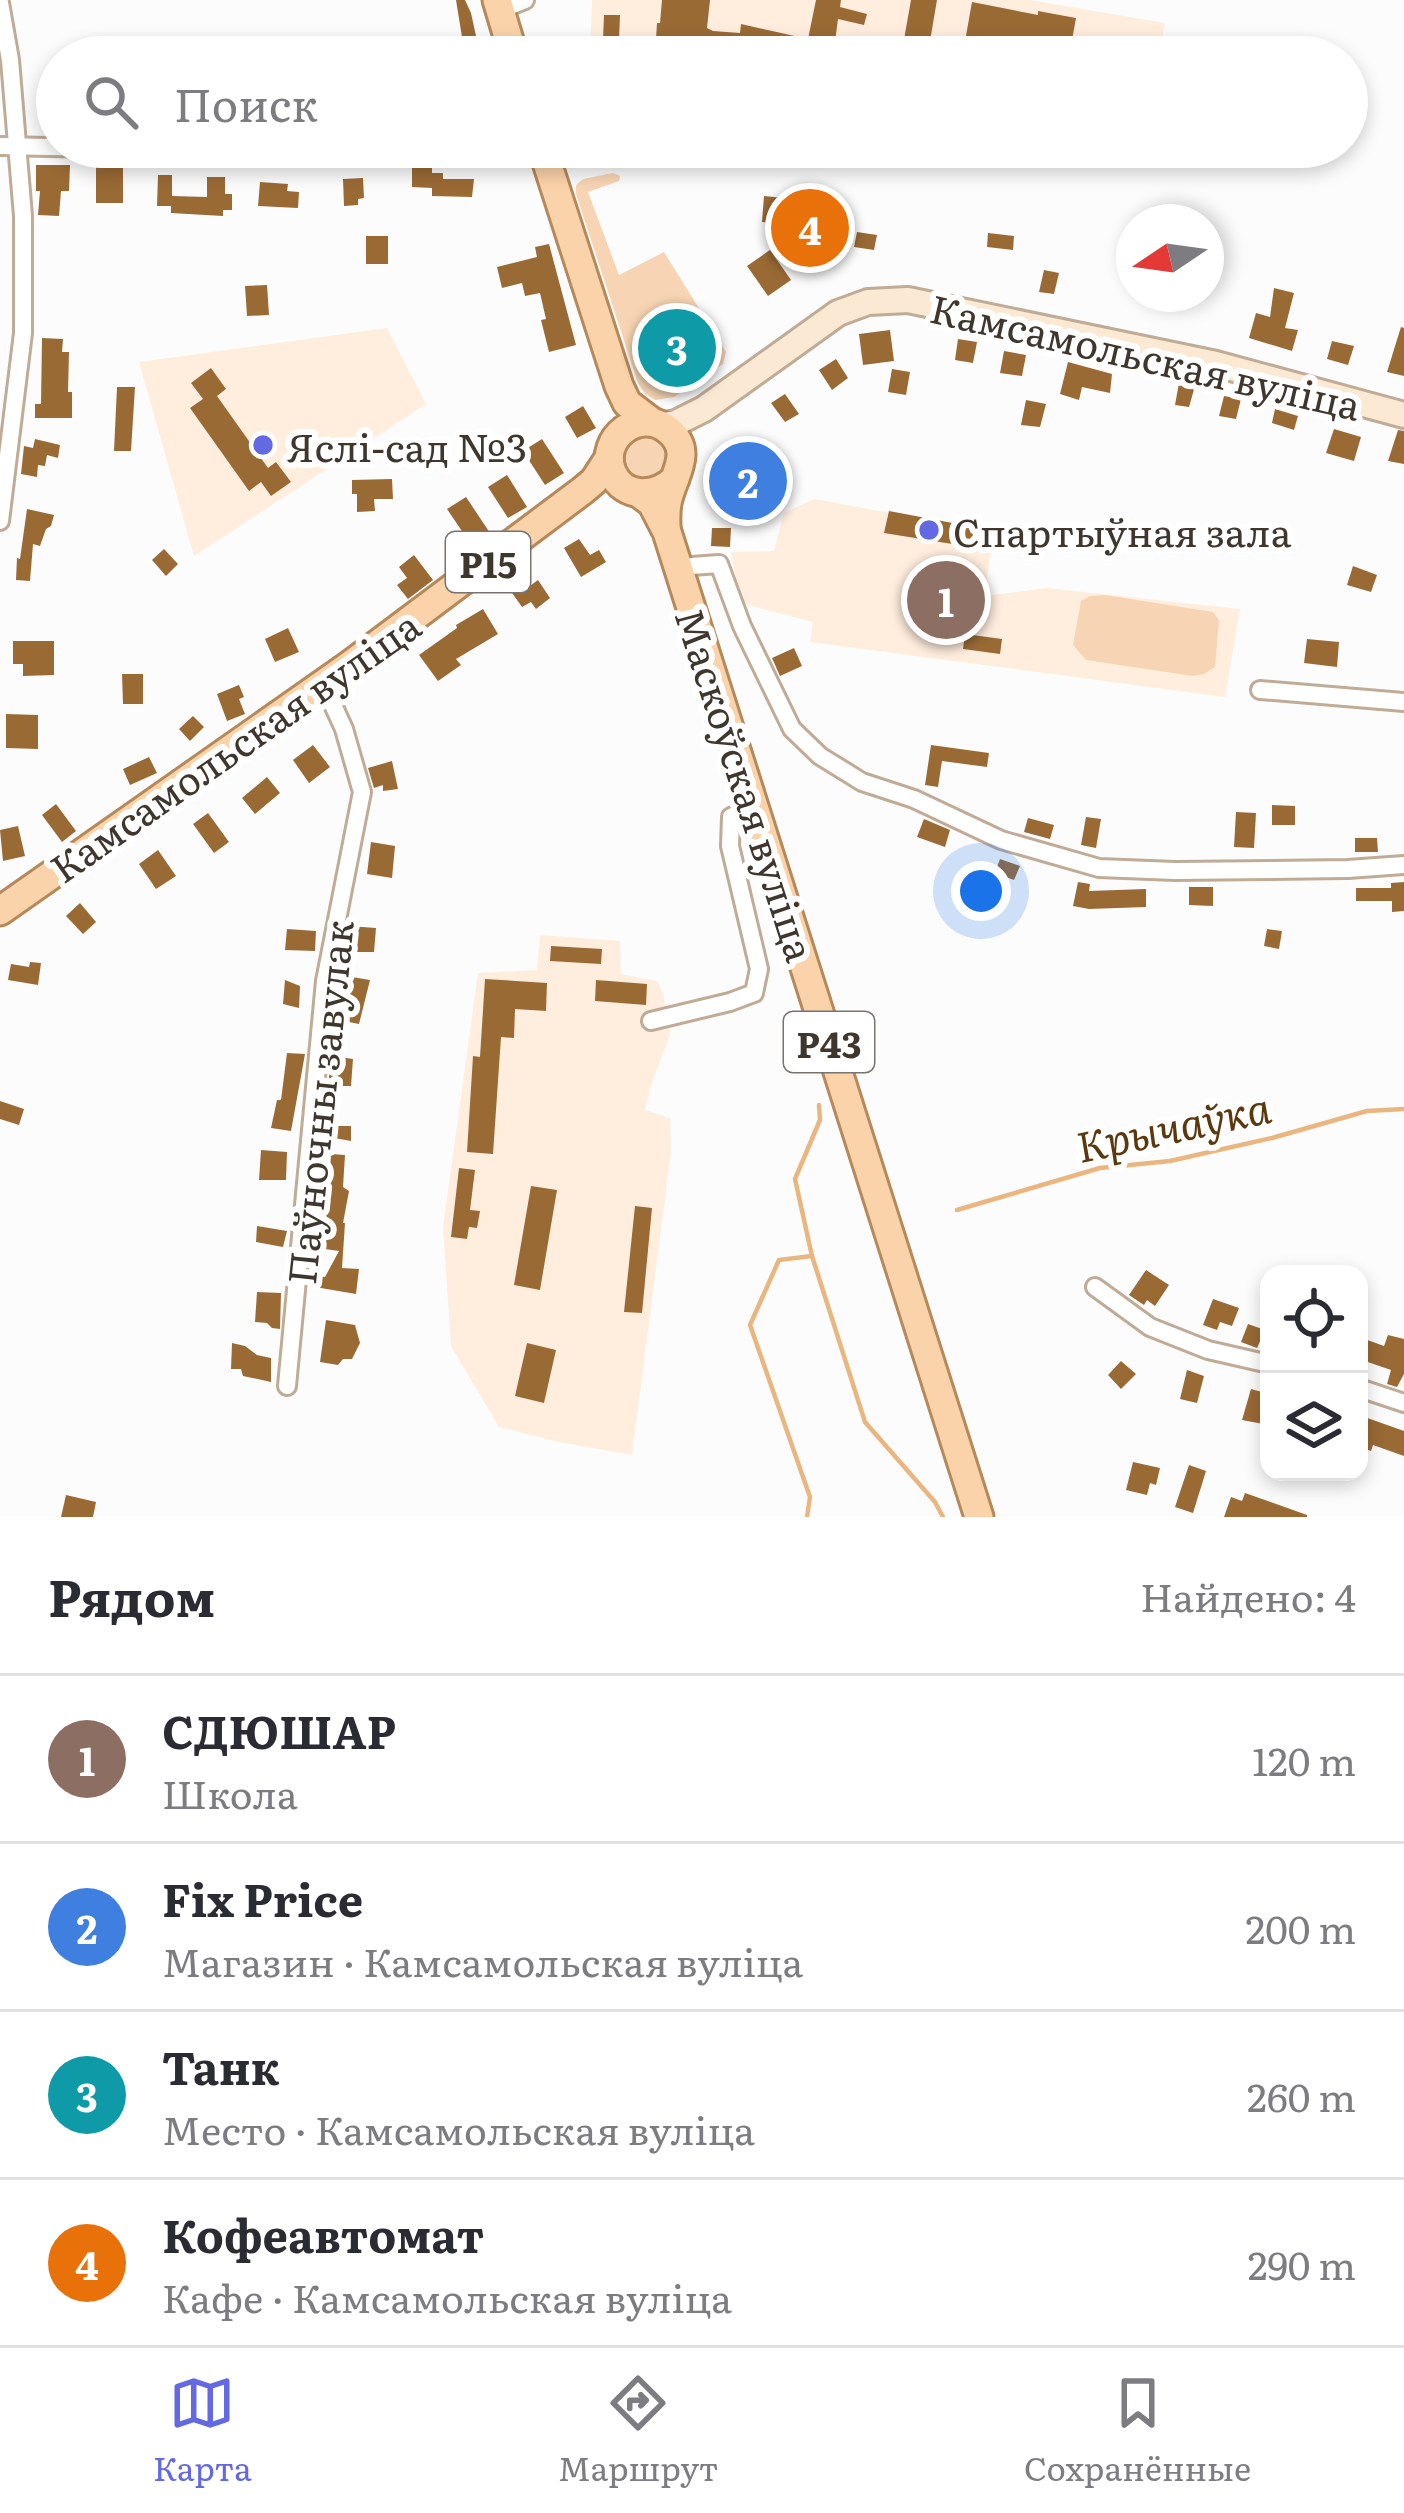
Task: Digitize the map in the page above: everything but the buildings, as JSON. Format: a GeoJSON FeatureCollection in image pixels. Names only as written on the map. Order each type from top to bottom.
{"type":"FeatureCollection","features":[{"type":"Feature","properties":{"kind":"main road"},"geometry":{"type":"LineString","coordinates":[[507,3],[511,36]]}},
{"type":"Feature","properties":{"kind":"main road"},"geometry":{"type":"LineString","coordinates":[[549,168],[619,386],[627,403],[672,433],[678,467],[665,488],[653,494],[599,486],[582,491]]}},
{"type":"Feature","properties":{"kind":"main road","name":"Камсамольская вуліца"},"geometry":{"type":"LineString","coordinates":[[657,423],[676,423],[704,409],[838,313],[868,302],[908,300],[1216,364],[1404,415]]}},
{"type":"Feature","properties":{"kind":"main road"},"geometry":{"type":"LineString","coordinates":[[611,449],[620,419],[619,386]]}},
{"type":"Feature","properties":{"kind":"main road","name":"Камсамольская вуліца"},"geometry":{"type":"LineString","coordinates":[[678,467],[688,433],[704,409]]}},
{"type":"Feature","properties":{"kind":"main road"},"geometry":{"type":"LineString","coordinates":[[611,449],[623,429],[637,422],[657,423]]}},
{"type":"Feature","properties":{"kind":"main road","name":"Камсамольская вуліца"},"geometry":{"type":"LineString","coordinates":[[1,907],[323,683],[582,491],[594,481],[611,449]]}},
{"type":"Feature","properties":{"kind":"main road","name":"Р43"},"geometry":{"type":"LineString","coordinates":[[611,449],[611,471],[634,492]]}},
{"type":"Feature","properties":{"kind":"main road","name":"Маскоўская вуліца"},"geometry":{"type":"LineString","coordinates":[[667,532],[665,512],[678,467]]}},
{"type":"Feature","properties":{"kind":"main road","name":"Маскоўская вуліца"},"geometry":{"type":"LineString","coordinates":[[634,492],[652,503],[667,532],[979,1517]]}},
{"type":"Feature","properties":{"kind":"street"},"geometry":{"type":"LineString","coordinates":[[0,3],[10,60],[9,146],[23,216],[23,333],[0,521]]}},
{"type":"Feature","properties":{"kind":"street"},"geometry":{"type":"LineString","coordinates":[[678,566],[719,564],[756,658],[791,729],[820,756],[862,782],[1001,840],[1099,868],[1283,870],[1404,865]]}},
{"type":"Feature","properties":{"kind":"street","name":"Паўночны завулак"},"geometry":{"type":"LineString","coordinates":[[287,1386],[325,981],[362,792],[344,728],[323,683]]}},
{"type":"Feature","properties":{"kind":"street"},"geometry":{"type":"LineString","coordinates":[[1260,690],[1404,702]]}},
{"type":"Feature","properties":{"kind":"street"},"geometry":{"type":"LineString","coordinates":[[651,1021],[754,993],[759,969],[730,845],[731,817],[754,806]]}},
{"type":"Feature","properties":{"kind":"street"},"geometry":{"type":"LineString","coordinates":[[1095,1287],[1150,1327],[1208,1350],[1260,1362]]}},
{"type":"Feature","properties":{"kind":"street"},"geometry":{"type":"LineString","coordinates":[[1368,1391],[1404,1403]]}},
{"type":"Feature","properties":{"kind":"shaded area"},"geometry":{"type":"Polygon","coordinates":[[[592,0],[1030,0],[1165,23],[1163,36],[591,36],[592,0]]]}},
{"type":"Feature","properties":{"kind":"shaded area"},"geometry":{"type":"Polygon","coordinates":[[[620,176],[619,181],[588,192],[619,275],[664,252],[726,352],[723,364],[674,397],[655,400],[638,383],[576,194],[576,185],[583,179],[620,176]]]}},
{"type":"Feature","properties":{"kind":"shaded area","name":"Яслі-сад №3"},"geometry":{"type":"Polygon","coordinates":[[[387,328],[426,404],[194,556],[139,362],[387,328]]]}},
{"type":"Feature","properties":{"kind":"shaded area"},"geometry":{"type":"Polygon","coordinates":[[[644,435],[660,442],[667,458],[660,474],[644,481],[628,474],[621,458],[628,442],[644,435]]]}},
{"type":"Feature","properties":{"kind":"shaded area"},"geometry":{"type":"Polygon","coordinates":[[[814,499],[994,532],[984,596],[1047,588],[1240,609],[1225,697],[810,642],[813,622],[740,603],[731,552],[774,551],[784,513],[814,499]]]}},
{"type":"Feature","properties":{"kind":"shaded area"},"geometry":{"type":"Polygon","coordinates":[[[1105,595],[1213,612],[1219,620],[1215,667],[1193,676],[1086,660],[1073,645],[1081,601],[1105,595]]]}},
{"type":"Feature","properties":{"kind":"shaded area"},"geometry":{"type":"Polygon","coordinates":[[[540,935],[620,941],[621,974],[657,981],[663,993],[670,1035],[645,1110],[670,1118],[671,1152],[632,1455],[499,1427],[451,1346],[443,1227],[478,973],[537,970],[540,935]]]}},
{"type":"Feature","properties":{"kind":"waterway"},"geometry":{"type":"LineString","coordinates":[[819,1105],[820,1120],[795,1179],[812,1256],[865,1422],[943,1517]]}},
{"type":"Feature","properties":{"kind":"waterway","name":"Крычаўка"},"geometry":{"type":"LineString","coordinates":[[957,1210],[1100,1168],[1170,1161],[1367,1111],[1404,1109]]}},
{"type":"Feature","properties":{"kind":"waterway","name":"Крычаўка"},"geometry":{"type":"LineString","coordinates":[[807,1517],[810,1497],[750,1325],[779,1260],[812,1256]]}},
{"type":"Feature","properties":{"kind":"place","name":"Кофеавтомат"},"geometry":{"type":"Point","coordinates":[810,228]}},
{"type":"Feature","properties":{"kind":"place","name":"Танк"},"geometry":{"type":"Point","coordinates":[677,348]}},
{"type":"Feature","properties":{"kind":"place","name":"Яслі-сад №3"},"geometry":{"type":"Point","coordinates":[263,445]}},
{"type":"Feature","properties":{"kind":"place","name":"Fix Price"},"geometry":{"type":"Point","coordinates":[748,481]}},
{"type":"Feature","properties":{"kind":"place","name":"Спартыўная зала"},"geometry":{"type":"Point","coordinates":[929,530]}},
{"type":"Feature","properties":{"kind":"place","name":"СДЮШАР"},"geometry":{"type":"Point","coordinates":[946,600]}}]}
